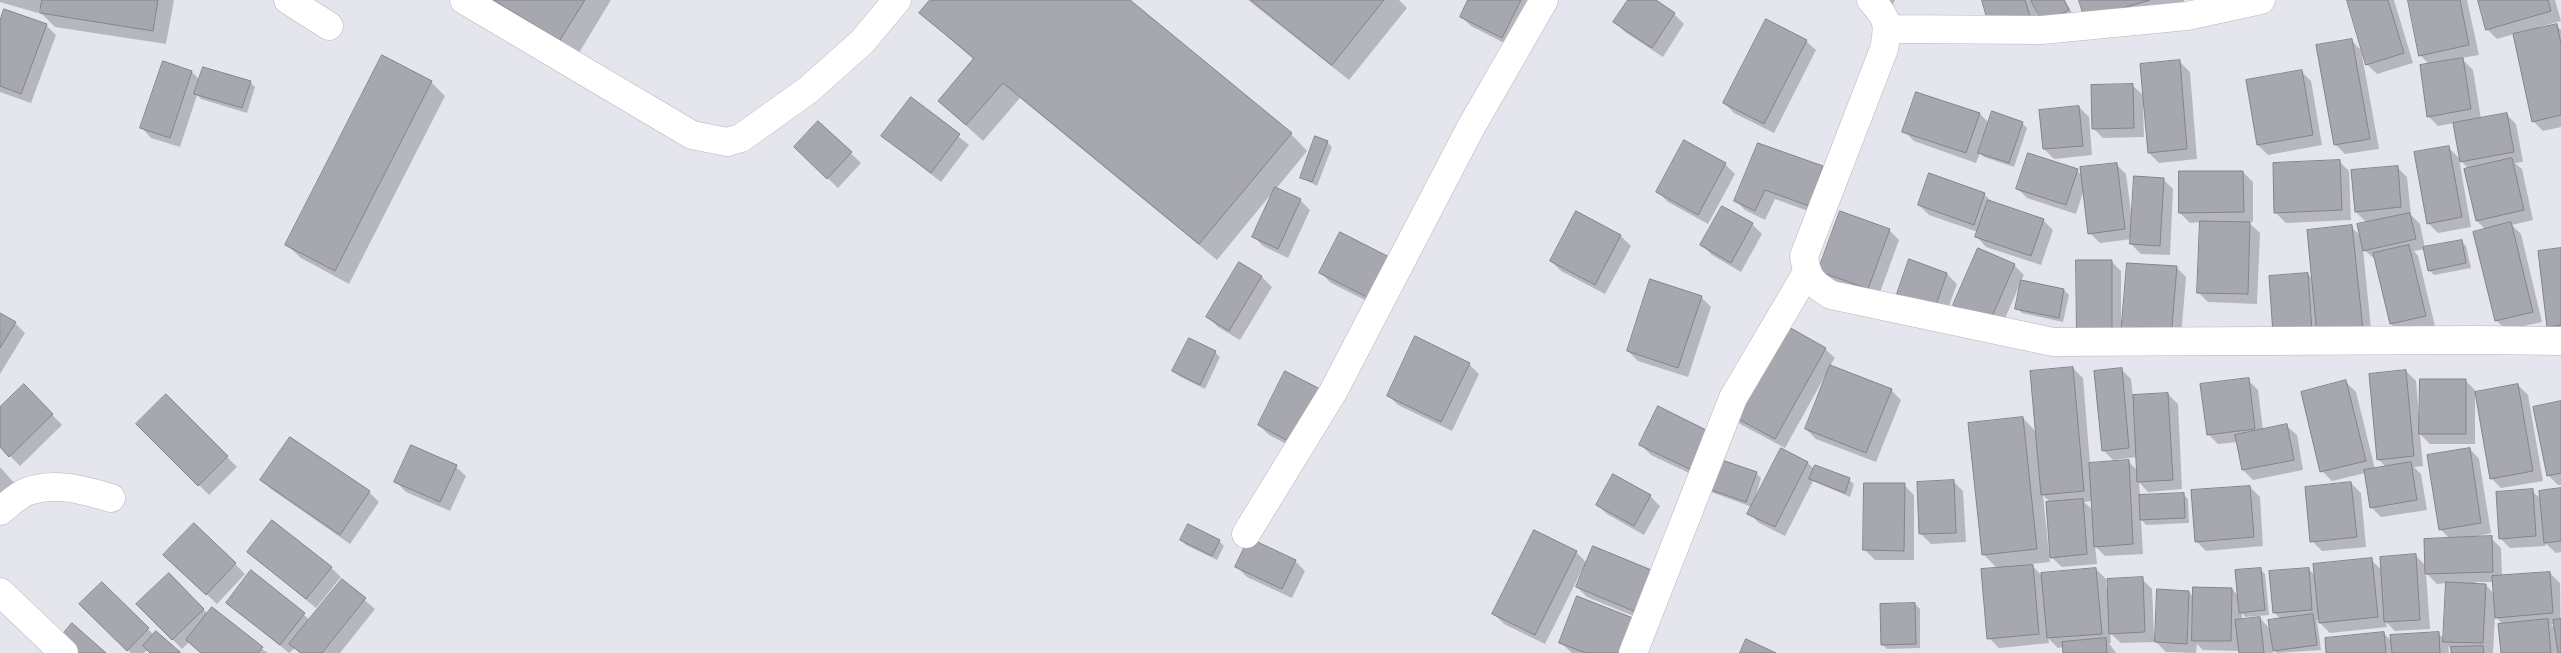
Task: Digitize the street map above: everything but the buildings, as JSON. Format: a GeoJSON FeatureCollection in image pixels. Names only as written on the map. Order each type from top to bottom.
{"type":"FeatureCollection","features":[{"type":"Feature","properties":{"kind":"street"},"geometry":{"type":"LineString","coordinates":[[288,0],[329,26]]}},
{"type":"Feature","properties":{"kind":"street"},"geometry":{"type":"LineString","coordinates":[[464,0],[692,135],[727,142],[741,138],[808,90],[862,42],[896,0]]}},
{"type":"Feature","properties":{"kind":"street"},"geometry":{"type":"LineString","coordinates":[[1246,534],[1333,392],[1470,130],[1544,0]]}},
{"type":"Feature","properties":{"kind":"street"},"geometry":{"type":"LineString","coordinates":[[2261,0],[2187,16],[2042,30],[1880,10],[1884,49],[1804,256],[1806,274],[1815,285],[1831,295],[2053,342],[2561,341]]}},
{"type":"Feature","properties":{"kind":"street"},"geometry":{"type":"LineString","coordinates":[[1632,653],[1733,398],[1806,274]]}},
{"type":"Feature","properties":{"kind":"street"},"geometry":{"type":"LineString","coordinates":[[0,511],[24,493],[49,487],[76,488],[111,498]]}},
{"type":"Feature","properties":{"kind":"street"},"geometry":{"type":"LineString","coordinates":[[0,592],[64,653]]}}]}
